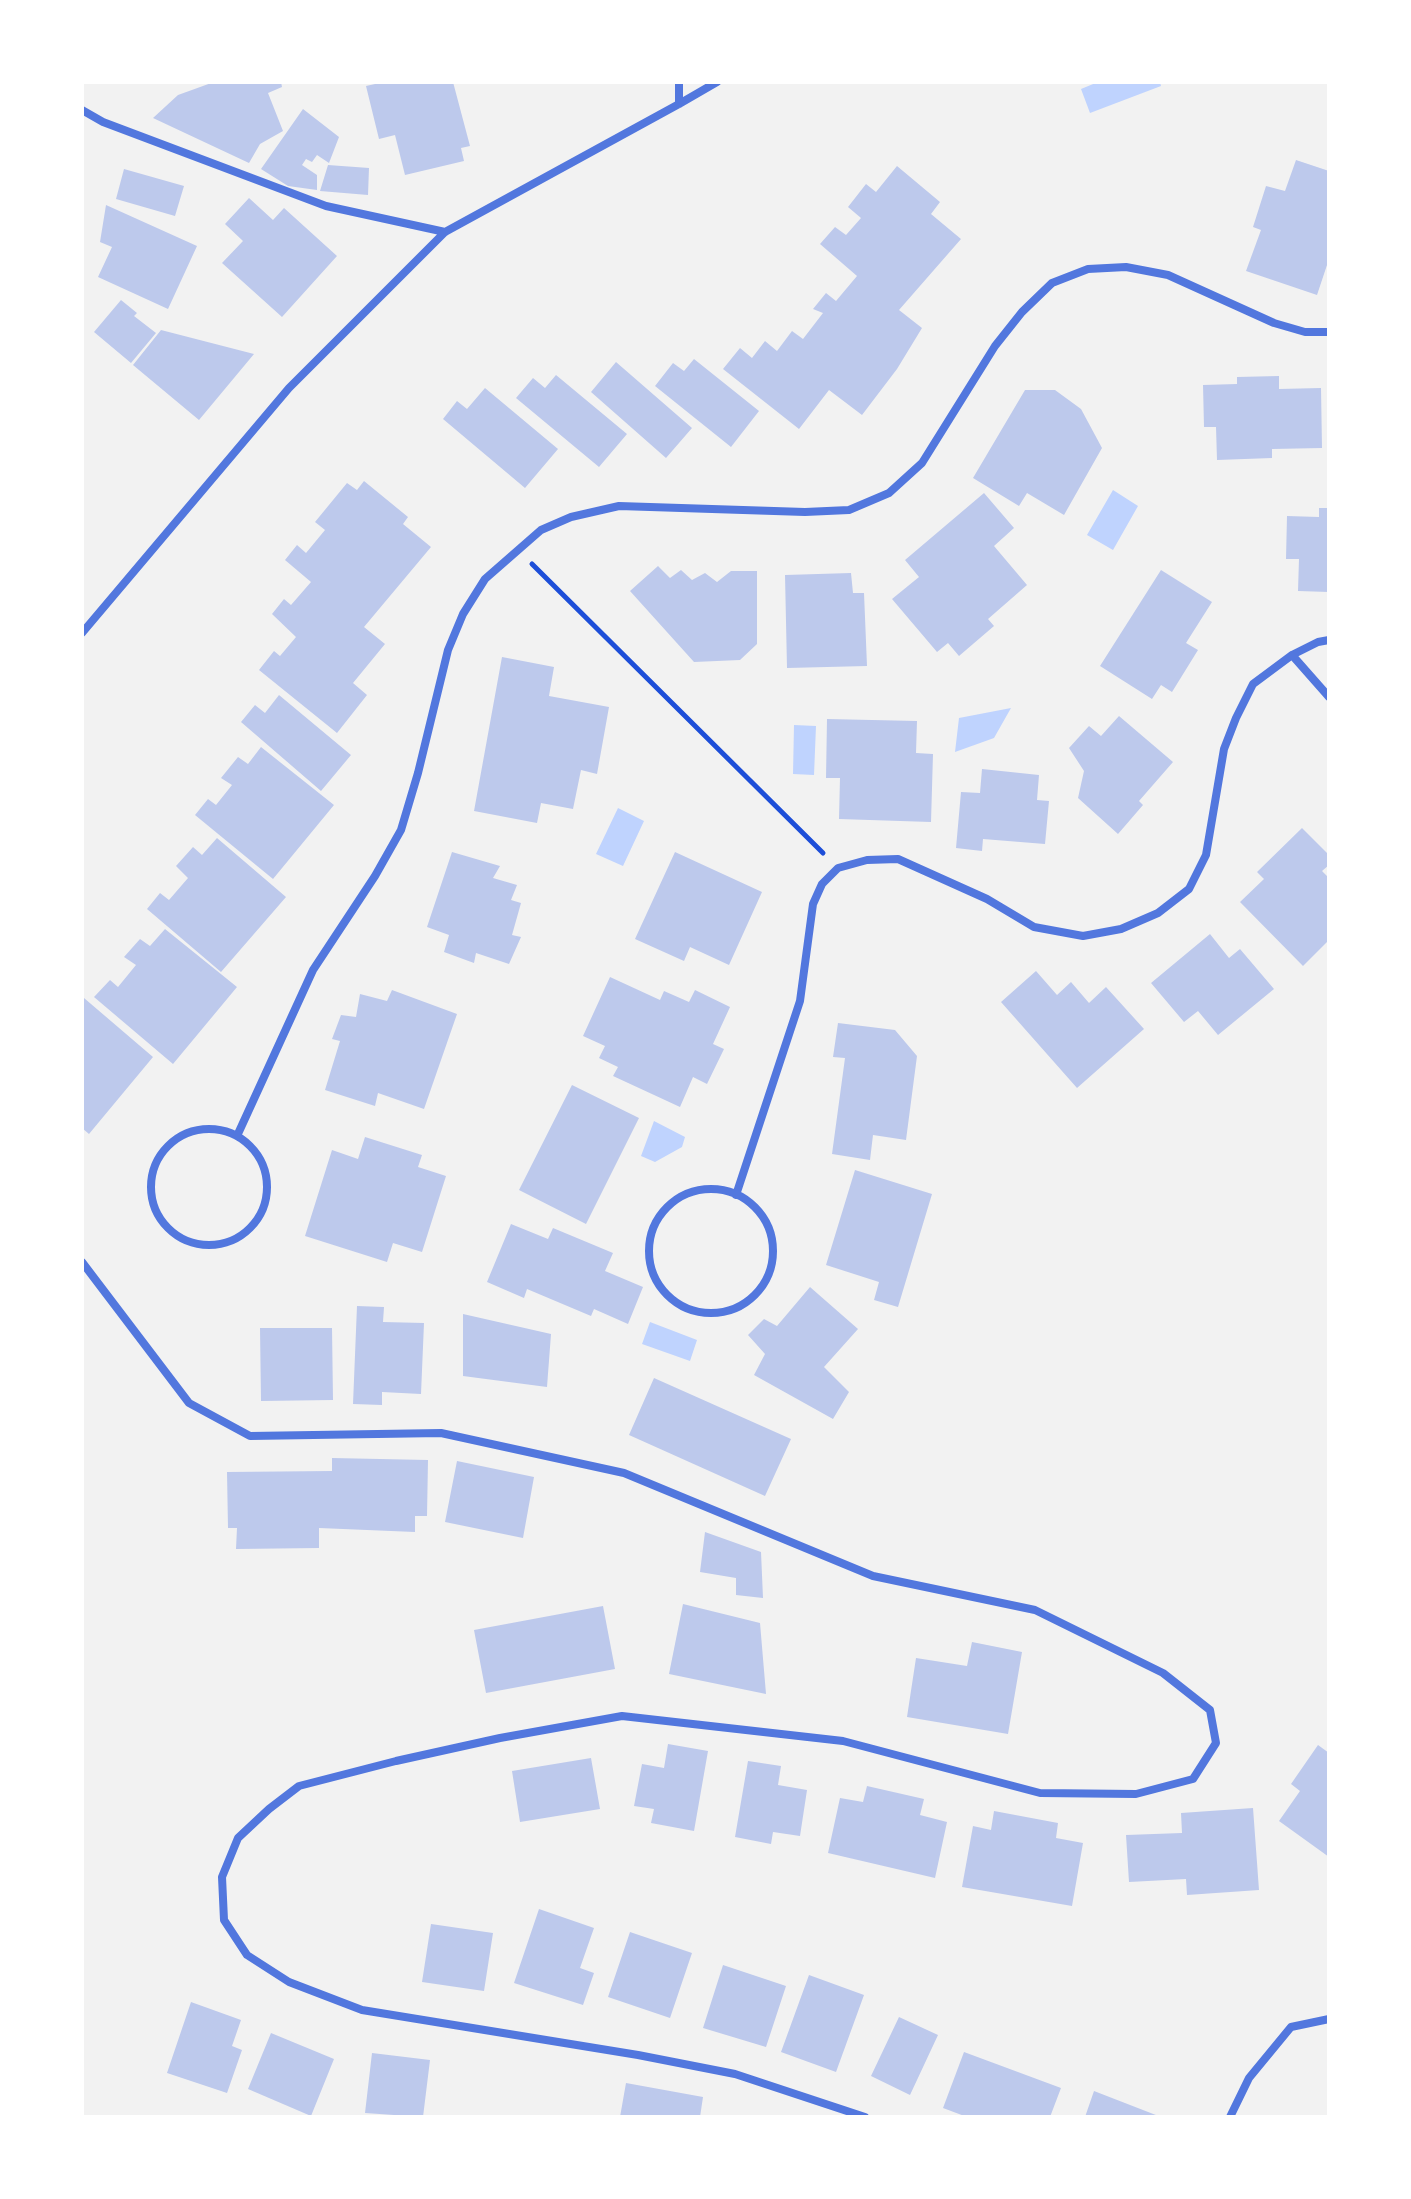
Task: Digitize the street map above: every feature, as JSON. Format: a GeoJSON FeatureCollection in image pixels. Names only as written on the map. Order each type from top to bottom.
{"type":"FeatureCollection","features":[{"type":"Feature","properties":{"kind":"street"},"geometry":{"type":"LineString","coordinates":[[679,82],[679,104]]}},
{"type":"Feature","properties":{"kind":"street"},"geometry":{"type":"LineString","coordinates":[[82,633],[289,388],[445,232],[717,82]]}},
{"type":"Feature","properties":{"kind":"street"},"geometry":{"type":"LineString","coordinates":[[82,110],[103,122],[326,206],[445,232]]}},
{"type":"Feature","properties":{"kind":"street"},"geometry":{"type":"LineString","coordinates":[[237,1136],[313,970],[375,876],[401,830],[448,650],[463,614],[485,579],[541,530],[571,517],[619,506],[805,512],[849,510],[889,493],[922,463],[995,346],[1022,312],[1052,283],[1088,269],[1126,267],[1168,275],[1274,323],[1305,332],[1329,332]]}},
{"type":"Feature","properties":{"kind":"street"},"geometry":{"type":"LineString","coordinates":[[736,1195],[800,1001],[813,904],[822,884],[838,868],[867,860],[898,859],[987,899],[1034,927],[1083,936],[1121,929],[1158,913],[1189,889],[1206,855],[1224,749],[1253,684],[1292,655],[1329,640]]}},
{"type":"Feature","properties":{"kind":"street"},"geometry":{"type":"LineString","coordinates":[[1292,655],[1329,697]]}},
{"type":"Feature","properties":{"kind":"street"},"geometry":{"type":"LineString","coordinates":[[217,1129],[237,1136],[262,1161],[267,1178],[267,1197],[261,1214],[251,1228],[236,1239],[219,1245],[201,1245],[182,1239],[165,1226],[155,1209],[151,1189],[153,1169],[163,1151],[178,1138],[197,1130],[217,1129]]}},
{"type":"Feature","properties":{"kind":"street"},"geometry":{"type":"LineString","coordinates":[[701,1189],[726,1190],[736,1195],[746,1199],[762,1215],[772,1234],[774,1256],[768,1277],[756,1295],[739,1308],[718,1314],[696,1312],[676,1303],[660,1288],[651,1269],[648,1247],[652,1229],[664,1210],[680,1196],[701,1189]]}},
{"type":"Feature","properties":{"kind":"street"},"geometry":{"type":"LineString","coordinates":[[82,1262],[189,1403],[250,1436],[441,1433],[624,1473],[873,1576],[1035,1610],[1163,1673],[1210,1710],[1216,1743],[1193,1779],[1136,1794],[1040,1793],[843,1741],[622,1716],[500,1738],[299,1786],[238,1838],[222,1877],[224,1920],[247,1955],[289,1982],[362,2010],[735,2074],[865,2117]]}},
{"type":"Feature","properties":{"kind":"street"},"geometry":{"type":"LineString","coordinates":[[1230,2117],[1249,2078],[1291,2027],[1329,2019]]}},
{"type":"Feature","properties":{"kind":"path"},"geometry":{"type":"LineString","coordinates":[[517,549],[838,868]]}},
{"type":"Feature","properties":{"kind":"water"},"geometry":{"type":"Polygon","coordinates":[[[1098,82],[1160,82],[1161,86],[1090,113],[1081,89],[1098,82]]]}},
{"type":"Feature","properties":{"kind":"water"},"geometry":{"type":"Polygon","coordinates":[[[1113,490],[1138,506],[1113,550],[1087,535],[1113,490]]]}},
{"type":"Feature","properties":{"kind":"water"},"geometry":{"type":"Polygon","coordinates":[[[1011,708],[994,738],[955,752],[959,718],[1011,708]]]}},
{"type":"Feature","properties":{"kind":"water"},"geometry":{"type":"Polygon","coordinates":[[[794,725],[816,726],[814,775],[793,774],[794,725]]]}},
{"type":"Feature","properties":{"kind":"water"},"geometry":{"type":"Polygon","coordinates":[[[618,808],[644,821],[623,866],[596,854],[618,808]]]}},
{"type":"Feature","properties":{"kind":"water"},"geometry":{"type":"Polygon","coordinates":[[[654,1121],[685,1137],[682,1147],[655,1162],[641,1156],[654,1121]]]}},
{"type":"Feature","properties":{"kind":"water"},"geometry":{"type":"Polygon","coordinates":[[[650,1322],[697,1340],[690,1361],[642,1344],[650,1322]]]}},
{"type":"Feature","properties":{"kind":"building"},"geometry":{"type":"Polygon","coordinates":[[[214,82],[281,82],[282,87],[268,93],[283,131],[260,144],[249,163],[153,118],[178,95],[214,82]]]}},
{"type":"Feature","properties":{"kind":"building"},"geometry":{"type":"Polygon","coordinates":[[[384,82],[453,82],[470,146],[461,148],[464,161],[405,175],[395,135],[379,139],[366,86],[384,82]]]}},
{"type":"Feature","properties":{"kind":"building"},"geometry":{"type":"Polygon","coordinates":[[[303,109],[339,137],[329,163],[317,155],[312,162],[306,159],[302,165],[317,175],[317,190],[288,186],[261,169],[303,109]]]}},
{"type":"Feature","properties":{"kind":"building"},"geometry":{"type":"Polygon","coordinates":[[[1296,160],[1329,171],[1329,259],[1317,295],[1246,271],[1261,230],[1253,227],[1266,186],[1285,191],[1296,160]]]}},
{"type":"Feature","properties":{"kind":"building"},"geometry":{"type":"Polygon","coordinates":[[[328,165],[369,168],[368,195],[320,191],[328,165]]]}},
{"type":"Feature","properties":{"kind":"building"},"geometry":{"type":"Polygon","coordinates":[[[897,166],[940,202],[931,214],[961,239],[899,310],[922,328],[897,369],[862,415],[829,390],[799,429],[723,369],[740,348],[752,358],[765,341],[777,351],[792,331],[803,339],[823,313],[813,309],[826,293],[836,301],[857,276],[820,244],[835,227],[846,235],[861,218],[848,207],[866,184],[876,192],[897,166]]]}},
{"type":"Feature","properties":{"kind":"building"},"geometry":{"type":"Polygon","coordinates":[[[124,169],[184,186],[175,216],[116,199],[124,169]]]}},
{"type":"Feature","properties":{"kind":"building"},"geometry":{"type":"Polygon","coordinates":[[[249,198],[273,220],[284,208],[337,256],[282,317],[222,263],[243,241],[225,224],[249,198]]]}},
{"type":"Feature","properties":{"kind":"building"},"geometry":{"type":"Polygon","coordinates":[[[106,205],[197,246],[168,309],[98,277],[112,247],[100,242],[106,205]]]}},
{"type":"Feature","properties":{"kind":"building"},"geometry":{"type":"Polygon","coordinates":[[[121,300],[137,313],[134,316],[156,333],[131,363],[94,332],[121,300]]]}},
{"type":"Feature","properties":{"kind":"building"},"geometry":{"type":"Polygon","coordinates":[[[161,330],[254,354],[199,420],[133,365],[161,330]]]}},
{"type":"Feature","properties":{"kind":"building"},"geometry":{"type":"Polygon","coordinates":[[[694,359],[759,411],[731,447],[655,386],[673,363],[684,371],[694,359]]]}},
{"type":"Feature","properties":{"kind":"building"},"geometry":{"type":"Polygon","coordinates":[[[616,362],[692,428],[666,458],[591,392],[616,362]]]}},
{"type":"Feature","properties":{"kind":"building"},"geometry":{"type":"Polygon","coordinates":[[[556,375],[627,434],[599,467],[516,398],[533,378],[545,388],[556,375]]]}},
{"type":"Feature","properties":{"kind":"building"},"geometry":{"type":"Polygon","coordinates":[[[1279,376],[1279,389],[1321,388],[1322,448],[1272,449],[1272,458],[1217,460],[1216,427],[1204,427],[1203,385],[1237,384],[1237,377],[1279,376]]]}},
{"type":"Feature","properties":{"kind":"building"},"geometry":{"type":"Polygon","coordinates":[[[485,388],[558,449],[525,488],[443,419],[457,401],[467,409],[485,388]]]}},
{"type":"Feature","properties":{"kind":"building"},"geometry":{"type":"Polygon","coordinates":[[[1025,390],[1055,390],[1081,409],[1102,448],[1064,515],[1027,493],[1019,506],[973,478],[1025,390]]]}},
{"type":"Feature","properties":{"kind":"building"},"geometry":{"type":"Polygon","coordinates":[[[364,481],[408,517],[403,524],[431,547],[364,627],[385,644],[353,683],[367,695],[337,733],[259,670],[274,651],[280,656],[296,637],[272,614],[284,599],[291,605],[311,582],[285,560],[297,545],[306,553],[325,530],[315,522],[347,483],[357,490],[364,481]]]}},
{"type":"Feature","properties":{"kind":"building"},"geometry":{"type":"Polygon","coordinates":[[[984,493],[1014,528],[994,546],[1027,585],[988,619],[994,626],[959,656],[948,643],[937,652],[892,599],[919,577],[905,560],[984,493]]]}},
{"type":"Feature","properties":{"kind":"building"},"geometry":{"type":"Polygon","coordinates":[[[1319,508],[1329,508],[1329,592],[1298,591],[1299,559],[1286,559],[1287,516],[1319,517],[1319,508]]]}},
{"type":"Feature","properties":{"kind":"building"},"geometry":{"type":"Polygon","coordinates":[[[658,566],[670,578],[681,570],[692,580],[705,573],[717,582],[731,571],[757,571],[757,644],[740,660],[694,662],[630,591],[658,566]]]}},
{"type":"Feature","properties":{"kind":"building"},"geometry":{"type":"Polygon","coordinates":[[[1161,570],[1212,602],[1186,643],[1198,650],[1172,692],[1161,685],[1152,699],[1100,666],[1161,570]]]}},
{"type":"Feature","properties":{"kind":"building"},"geometry":{"type":"Polygon","coordinates":[[[851,573],[853,593],[864,593],[867,666],[787,668],[785,575],[851,573]]]}},
{"type":"Feature","properties":{"kind":"building"},"geometry":{"type":"Polygon","coordinates":[[[502,657],[554,667],[549,696],[609,707],[597,774],[581,770],[573,809],[541,803],[537,823],[474,811],[502,657]]]}},
{"type":"Feature","properties":{"kind":"building"},"geometry":{"type":"Polygon","coordinates":[[[279,695],[351,755],[321,791],[241,722],[255,705],[265,713],[279,695]]]}},
{"type":"Feature","properties":{"kind":"building"},"geometry":{"type":"Polygon","coordinates":[[[1119,716],[1173,762],[1139,801],[1143,805],[1118,834],[1078,798],[1084,771],[1069,748],[1089,726],[1101,736],[1119,716]]]}},
{"type":"Feature","properties":{"kind":"building"},"geometry":{"type":"Polygon","coordinates":[[[827,719],[917,721],[916,753],[933,754],[931,822],[839,819],[840,778],[826,778],[827,719]]]}},
{"type":"Feature","properties":{"kind":"building"},"geometry":{"type":"Polygon","coordinates":[[[261,747],[334,805],[273,879],[195,815],[208,799],[216,805],[232,785],[221,778],[238,757],[248,764],[261,747]]]}},
{"type":"Feature","properties":{"kind":"building"},"geometry":{"type":"Polygon","coordinates":[[[982,769],[1039,775],[1037,800],[1049,801],[1045,844],[983,839],[982,851],[956,848],[961,792],[980,793],[982,769]]]}},
{"type":"Feature","properties":{"kind":"building"},"geometry":{"type":"Polygon","coordinates":[[[1302,828],[1329,855],[1329,865],[1322,871],[1329,878],[1329,940],[1303,966],[1240,902],[1264,879],[1257,872],[1302,828]]]}},
{"type":"Feature","properties":{"kind":"building"},"geometry":{"type":"Polygon","coordinates":[[[217,838],[286,897],[221,972],[147,909],[160,893],[169,900],[188,878],[176,866],[193,847],[202,855],[217,838]]]}},
{"type":"Feature","properties":{"kind":"building"},"geometry":{"type":"Polygon","coordinates":[[[452,852],[500,866],[493,878],[517,885],[511,900],[521,903],[512,935],[521,937],[509,964],[476,953],[474,963],[444,952],[449,935],[427,927],[452,852]]]}},
{"type":"Feature","properties":{"kind":"building"},"geometry":{"type":"Polygon","coordinates":[[[675,852],[762,892],[729,965],[690,947],[684,961],[635,939],[675,852]]]}},
{"type":"Feature","properties":{"kind":"building"},"geometry":{"type":"Polygon","coordinates":[[[165,929],[237,987],[173,1064],[94,997],[110,980],[118,987],[136,965],[124,957],[140,939],[150,946],[165,929]]]}},
{"type":"Feature","properties":{"kind":"building"},"geometry":{"type":"Polygon","coordinates":[[[1210,934],[1229,958],[1240,949],[1274,989],[1218,1035],[1198,1011],[1184,1022],[1151,983],[1210,934]]]}},
{"type":"Feature","properties":{"kind":"building"},"geometry":{"type":"Polygon","coordinates":[[[1036,971],[1057,995],[1071,982],[1089,1003],[1106,987],[1144,1029],[1077,1088],[1001,1002],[1036,971]]]}},
{"type":"Feature","properties":{"kind":"building"},"geometry":{"type":"Polygon","coordinates":[[[610,977],[660,1000],[664,991],[689,1002],[695,990],[730,1007],[713,1044],[724,1049],[707,1084],[693,1077],[680,1107],[613,1076],[618,1067],[599,1058],[605,1046],[583,1036],[610,977]]]}},
{"type":"Feature","properties":{"kind":"building"},"geometry":{"type":"Polygon","coordinates":[[[392,990],[457,1014],[424,1109],[378,1093],[375,1106],[325,1090],[340,1041],[332,1039],[341,1015],[356,1017],[360,994],[387,1001],[392,990]]]}},
{"type":"Feature","properties":{"kind":"building"},"geometry":{"type":"Polygon","coordinates":[[[84,998],[153,1057],[89,1134],[82,1128],[84,998]]]}},
{"type":"Feature","properties":{"kind":"building"},"geometry":{"type":"Polygon","coordinates":[[[838,1023],[895,1030],[917,1056],[906,1140],[873,1135],[870,1160],[832,1154],[845,1058],[833,1057],[838,1023]]]}},
{"type":"Feature","properties":{"kind":"building"},"geometry":{"type":"Polygon","coordinates":[[[572,1085],[639,1118],[586,1224],[519,1190],[572,1085]]]}},
{"type":"Feature","properties":{"kind":"building"},"geometry":{"type":"Polygon","coordinates":[[[365,1137],[422,1155],[418,1167],[446,1176],[422,1252],[393,1243],[387,1262],[305,1236],[332,1150],[358,1159],[365,1137]]]}},
{"type":"Feature","properties":{"kind":"building"},"geometry":{"type":"Polygon","coordinates":[[[855,1170],[932,1194],[898,1307],[874,1300],[879,1282],[826,1265],[855,1170]]]}},
{"type":"Feature","properties":{"kind":"building"},"geometry":{"type":"Polygon","coordinates":[[[511,1224],[548,1239],[553,1228],[613,1253],[605,1271],[643,1287],[628,1324],[594,1309],[591,1316],[527,1289],[524,1298],[487,1282],[511,1224]]]}},
{"type":"Feature","properties":{"kind":"building"},"geometry":{"type":"Polygon","coordinates":[[[810,1287],[858,1329],[824,1367],[849,1392],[833,1419],[754,1375],[765,1354],[748,1335],[764,1319],[777,1326],[810,1287]]]}},
{"type":"Feature","properties":{"kind":"building"},"geometry":{"type":"Polygon","coordinates":[[[357,1306],[384,1307],[383,1322],[424,1323],[421,1394],[382,1392],[382,1405],[353,1404],[357,1306]]]}},
{"type":"Feature","properties":{"kind":"building"},"geometry":{"type":"Polygon","coordinates":[[[463,1314],[551,1334],[547,1387],[463,1376],[463,1314]]]}},
{"type":"Feature","properties":{"kind":"building"},"geometry":{"type":"Polygon","coordinates":[[[260,1328],[332,1328],[333,1400],[261,1401],[260,1328]]]}},
{"type":"Feature","properties":{"kind":"building"},"geometry":{"type":"Polygon","coordinates":[[[654,1378],[791,1439],[765,1496],[629,1435],[654,1378]]]}},
{"type":"Feature","properties":{"kind":"building"},"geometry":{"type":"Polygon","coordinates":[[[332,1458],[428,1460],[427,1516],[415,1516],[415,1532],[319,1528],[319,1548],[236,1549],[237,1528],[228,1528],[227,1472],[332,1471],[332,1458]]]}},
{"type":"Feature","properties":{"kind":"building"},"geometry":{"type":"Polygon","coordinates":[[[457,1461],[534,1477],[523,1538],[445,1522],[457,1461]]]}},
{"type":"Feature","properties":{"kind":"building"},"geometry":{"type":"Polygon","coordinates":[[[705,1532],[761,1552],[763,1598],[736,1595],[736,1578],[700,1572],[705,1532]]]}},
{"type":"Feature","properties":{"kind":"building"},"geometry":{"type":"Polygon","coordinates":[[[683,1604],[760,1623],[766,1694],[669,1674],[683,1604]]]}},
{"type":"Feature","properties":{"kind":"building"},"geometry":{"type":"Polygon","coordinates":[[[603,1606],[615,1669],[486,1693],[474,1630],[603,1606]]]}},
{"type":"Feature","properties":{"kind":"building"},"geometry":{"type":"Polygon","coordinates":[[[972,1642],[1022,1652],[1008,1734],[907,1717],[916,1658],[967,1666],[972,1642]]]}},
{"type":"Feature","properties":{"kind":"building"},"geometry":{"type":"Polygon","coordinates":[[[668,1744],[708,1751],[694,1831],[651,1823],[654,1809],[634,1806],[642,1764],[664,1768],[668,1744]]]}},
{"type":"Feature","properties":{"kind":"building"},"geometry":{"type":"Polygon","coordinates":[[[1318,1745],[1329,1753],[1329,1857],[1279,1821],[1300,1791],[1291,1784],[1318,1745]]]}},
{"type":"Feature","properties":{"kind":"building"},"geometry":{"type":"Polygon","coordinates":[[[591,1758],[600,1809],[520,1822],[512,1771],[591,1758]]]}},
{"type":"Feature","properties":{"kind":"building"},"geometry":{"type":"Polygon","coordinates":[[[748,1761],[781,1766],[778,1785],[807,1790],[800,1836],[773,1832],[771,1844],[735,1837],[748,1761]]]}},
{"type":"Feature","properties":{"kind":"building"},"geometry":{"type":"Polygon","coordinates":[[[867,1786],[924,1799],[920,1815],[947,1822],[935,1878],[828,1853],[840,1798],[863,1802],[867,1786]]]}},
{"type":"Feature","properties":{"kind":"building"},"geometry":{"type":"Polygon","coordinates":[[[1253,1808],[1259,1890],[1187,1895],[1186,1879],[1129,1882],[1126,1835],[1182,1833],[1181,1813],[1253,1808]]]}},
{"type":"Feature","properties":{"kind":"building"},"geometry":{"type":"Polygon","coordinates":[[[994,1811],[1058,1823],[1056,1838],[1083,1843],[1072,1906],[962,1887],[973,1826],[991,1830],[994,1811]]]}},
{"type":"Feature","properties":{"kind":"building"},"geometry":{"type":"Polygon","coordinates":[[[539,1909],[594,1928],[580,1968],[594,1973],[583,2005],[514,1983],[539,1909]]]}},
{"type":"Feature","properties":{"kind":"building"},"geometry":{"type":"Polygon","coordinates":[[[431,1924],[493,1933],[484,1991],[422,1982],[431,1924]]]}},
{"type":"Feature","properties":{"kind":"building"},"geometry":{"type":"Polygon","coordinates":[[[630,1932],[692,1953],[670,2018],[608,1997],[630,1932]]]}},
{"type":"Feature","properties":{"kind":"building"},"geometry":{"type":"Polygon","coordinates":[[[723,1965],[786,1986],[766,2047],[703,2028],[723,1965]]]}},
{"type":"Feature","properties":{"kind":"building"},"geometry":{"type":"Polygon","coordinates":[[[809,1975],[864,1995],[836,2072],[781,2052],[809,1975]]]}},
{"type":"Feature","properties":{"kind":"building"},"geometry":{"type":"Polygon","coordinates":[[[191,2002],[241,2020],[232,2046],[242,2050],[227,2093],[167,2073],[191,2002]]]}},
{"type":"Feature","properties":{"kind":"building"},"geometry":{"type":"Polygon","coordinates":[[[899,2017],[938,2035],[910,2095],[871,2076],[899,2017]]]}},
{"type":"Feature","properties":{"kind":"building"},"geometry":{"type":"Polygon","coordinates":[[[271,2033],[334,2059],[311,2116],[248,2089],[271,2033]]]}},
{"type":"Feature","properties":{"kind":"building"},"geometry":{"type":"Polygon","coordinates":[[[964,2052],[1061,2088],[1050,2117],[967,2117],[943,2108],[964,2052]]]}},
{"type":"Feature","properties":{"kind":"building"},"geometry":{"type":"Polygon","coordinates":[[[372,2053],[430,2060],[423,2117],[365,2113],[372,2053]]]}},
{"type":"Feature","properties":{"kind":"building"},"geometry":{"type":"Polygon","coordinates":[[[626,2083],[703,2097],[700,2117],[620,2117],[626,2083]]]}},
{"type":"Feature","properties":{"kind":"building"},"geometry":{"type":"Polygon","coordinates":[[[1094,2091],[1161,2117],[1085,2117],[1094,2091]]]}}]}
